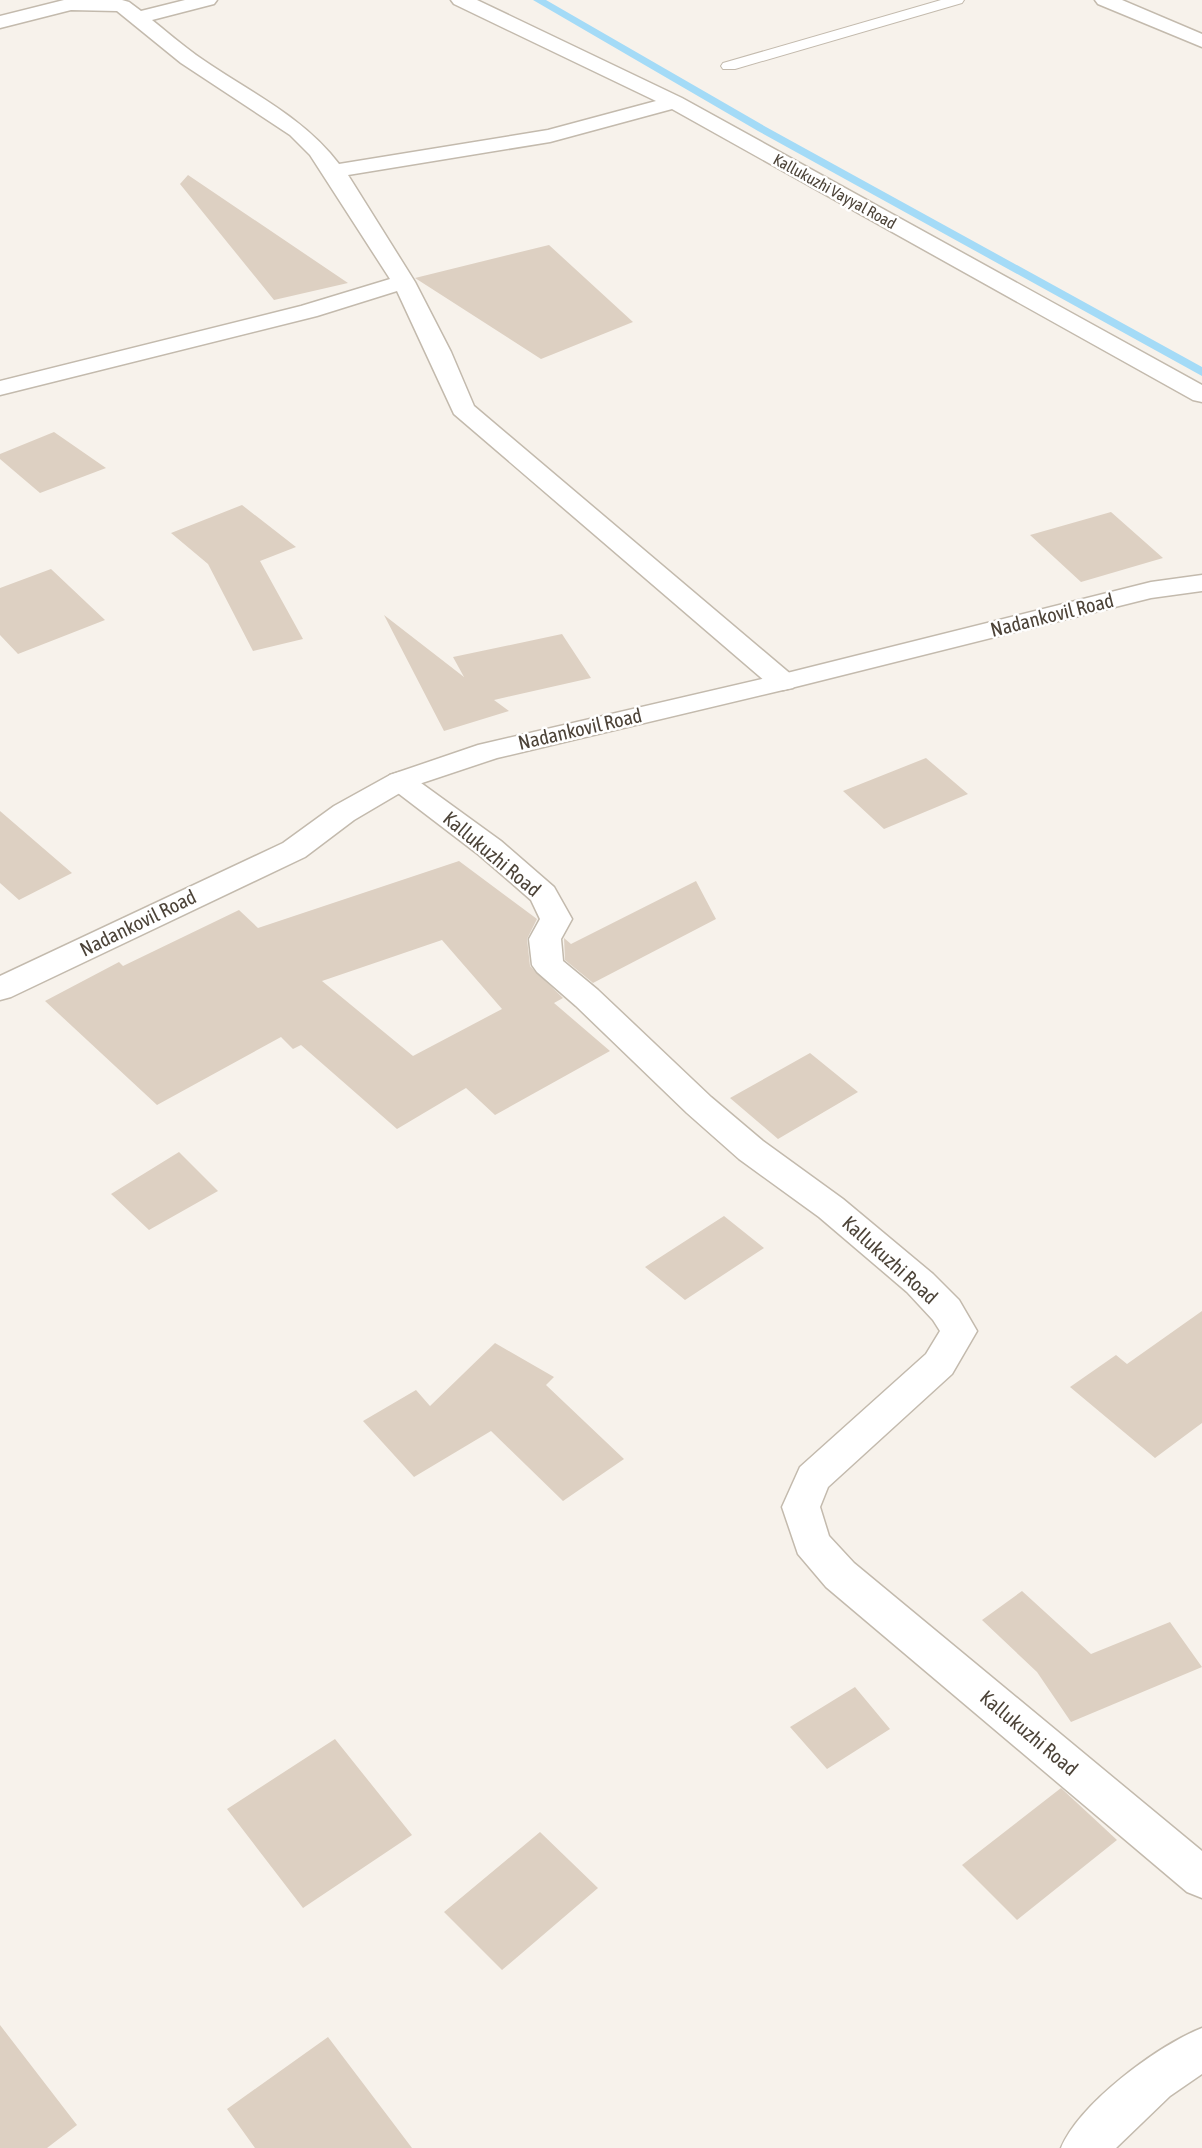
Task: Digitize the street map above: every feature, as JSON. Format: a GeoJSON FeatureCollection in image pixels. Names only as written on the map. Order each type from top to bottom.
{"type":"FeatureCollection","features":[{"type":"Feature","properties":{"kind":"street"},"geometry":{"type":"LineString","coordinates":[[139,18],[207,0]]}},
{"type":"Feature","properties":{"kind":"street","name":"Kallukuzhi Vayyal Road"},"geometry":{"type":"LineString","coordinates":[[461,0],[675,102],[1202,395]]}},
{"type":"Feature","properties":{"kind":"street"},"geometry":{"type":"LineString","coordinates":[[1105,0],[1202,40]]}},
{"type":"Feature","properties":{"kind":"street"},"geometry":{"type":"LineString","coordinates":[[0,22],[71,4],[122,6],[188,59],[297,131],[318,150],[334,171],[404,282],[440,352],[463,409],[783,682]]}},
{"type":"Feature","properties":{"kind":"street"},"geometry":{"type":"LineString","coordinates":[[334,171],[550,136],[675,102]]}},
{"type":"Feature","properties":{"kind":"street"},"geometry":{"type":"LineString","coordinates":[[0,388],[309,312],[404,282]]}},
{"type":"Feature","properties":{"kind":"street","name":"Nadankovil Road"},"geometry":{"type":"LineString","coordinates":[[0,989],[294,850],[344,813],[400,781],[488,751],[783,682],[1151,590],[1202,583]]}},
{"type":"Feature","properties":{"kind":"street","name":"Kallukuzhi Road"},"geometry":{"type":"LineString","coordinates":[[400,781],[490,848],[543,894],[556,919],[544,939],[548,965],[699,1105],[751,1150],[831,1208],[920,1283],[946,1310],[959,1331],[939,1364],[813,1478],[801,1507],[812,1543],[840,1575],[1202,1878]]}},
{"type":"Feature","properties":{"kind":"street"},"geometry":{"type":"LineString","coordinates":[[1084,2148],[1127,2104],[1184,2058],[1202,2050]]}},
{"type":"Feature","properties":{"kind":"lane"},"geometry":{"type":"LineString","coordinates":[[729,66],[957,0]]}},
{"type":"Feature","properties":{"kind":"building"},"geometry":{"type":"Polygon","coordinates":[[[188,175],[348,283],[274,300],[180,184],[188,175]]]}},
{"type":"Feature","properties":{"kind":"building"},"geometry":{"type":"Polygon","coordinates":[[[549,245],[633,322],[541,359],[415,278],[549,245]]]}},
{"type":"Feature","properties":{"kind":"building"},"geometry":{"type":"Polygon","coordinates":[[[54,432],[106,468],[40,493],[0,459],[0,454],[54,432]]]}},
{"type":"Feature","properties":{"kind":"building"},"geometry":{"type":"Polygon","coordinates":[[[242,505],[296,547],[260,561],[303,639],[253,651],[208,564],[171,533],[242,505]]]}},
{"type":"Feature","properties":{"kind":"building"},"geometry":{"type":"Polygon","coordinates":[[[1111,512],[1163,558],[1081,582],[1030,535],[1111,512]]]}},
{"type":"Feature","properties":{"kind":"building"},"geometry":{"type":"Polygon","coordinates":[[[51,569],[105,620],[18,654],[0,635],[0,588],[51,569]]]}},
{"type":"Feature","properties":{"kind":"building"},"geometry":{"type":"Polygon","coordinates":[[[384,615],[464,677],[453,657],[562,634],[591,678],[494,700],[509,711],[444,731],[384,615]]]}},
{"type":"Feature","properties":{"kind":"building"},"geometry":{"type":"Polygon","coordinates":[[[926,758],[968,794],[884,829],[843,791],[926,758]]]}},
{"type":"Feature","properties":{"kind":"building"},"geometry":{"type":"Polygon","coordinates":[[[0,811],[72,873],[19,900],[0,883],[0,811]]]}},
{"type":"Feature","properties":{"kind":"building"},"geometry":{"type":"Polygon","coordinates":[[[459,861],[537,919],[527,939],[530,966],[563,998],[554,1003],[610,1051],[495,1115],[466,1088],[397,1129],[301,1045],[293,1049],[281,1037],[157,1105],[45,1001],[119,962],[123,966],[239,910],[258,928],[459,861]],[[442,940],[322,981],[413,1056],[502,1009],[442,940]]]}},
{"type":"Feature","properties":{"kind":"building"},"geometry":{"type":"Polygon","coordinates":[[[696,881],[716,919],[593,983],[565,960],[564,938],[571,944],[696,881]]]}},
{"type":"Feature","properties":{"kind":"building"},"geometry":{"type":"Polygon","coordinates":[[[810,1053],[858,1092],[778,1139],[730,1098],[810,1053]]]}},
{"type":"Feature","properties":{"kind":"building"},"geometry":{"type":"Polygon","coordinates":[[[179,1152],[218,1191],[149,1230],[111,1194],[179,1152]]]}},
{"type":"Feature","properties":{"kind":"building"},"geometry":{"type":"Polygon","coordinates":[[[724,1216],[764,1248],[685,1300],[645,1267],[724,1216]]]}},
{"type":"Feature","properties":{"kind":"building"},"geometry":{"type":"Polygon","coordinates":[[[1202,1311],[1202,1423],[1155,1458],[1070,1387],[1116,1355],[1127,1364],[1202,1311]]]}},
{"type":"Feature","properties":{"kind":"building"},"geometry":{"type":"Polygon","coordinates":[[[495,1343],[554,1377],[546,1385],[624,1459],[563,1501],[491,1431],[414,1477],[363,1421],[416,1390],[430,1406],[495,1343]]]}},
{"type":"Feature","properties":{"kind":"building"},"geometry":{"type":"Polygon","coordinates":[[[1022,1591],[1091,1654],[1170,1622],[1202,1667],[1071,1722],[1037,1672],[982,1620],[1022,1591]]]}},
{"type":"Feature","properties":{"kind":"building"},"geometry":{"type":"Polygon","coordinates":[[[855,1687],[890,1729],[827,1769],[790,1727],[855,1687]]]}},
{"type":"Feature","properties":{"kind":"building"},"geometry":{"type":"Polygon","coordinates":[[[335,1739],[412,1835],[303,1908],[227,1809],[335,1739]]]}},
{"type":"Feature","properties":{"kind":"building"},"geometry":{"type":"Polygon","coordinates":[[[1061,1788],[1117,1840],[1017,1920],[962,1865],[1061,1788]]]}},
{"type":"Feature","properties":{"kind":"building"},"geometry":{"type":"Polygon","coordinates":[[[540,1832],[598,1888],[502,1970],[444,1912],[540,1832]]]}},
{"type":"Feature","properties":{"kind":"building"},"geometry":{"type":"Polygon","coordinates":[[[0,2025],[77,2125],[47,2148],[0,2148],[0,2025]]]}},
{"type":"Feature","properties":{"kind":"building"},"geometry":{"type":"Polygon","coordinates":[[[328,2037],[412,2148],[255,2148],[227,2109],[328,2037]]]}},
{"type":"Feature","properties":{"kind":"waterway"},"geometry":{"type":"LineString","coordinates":[[538,0],[762,129],[1202,372]]}}]}
